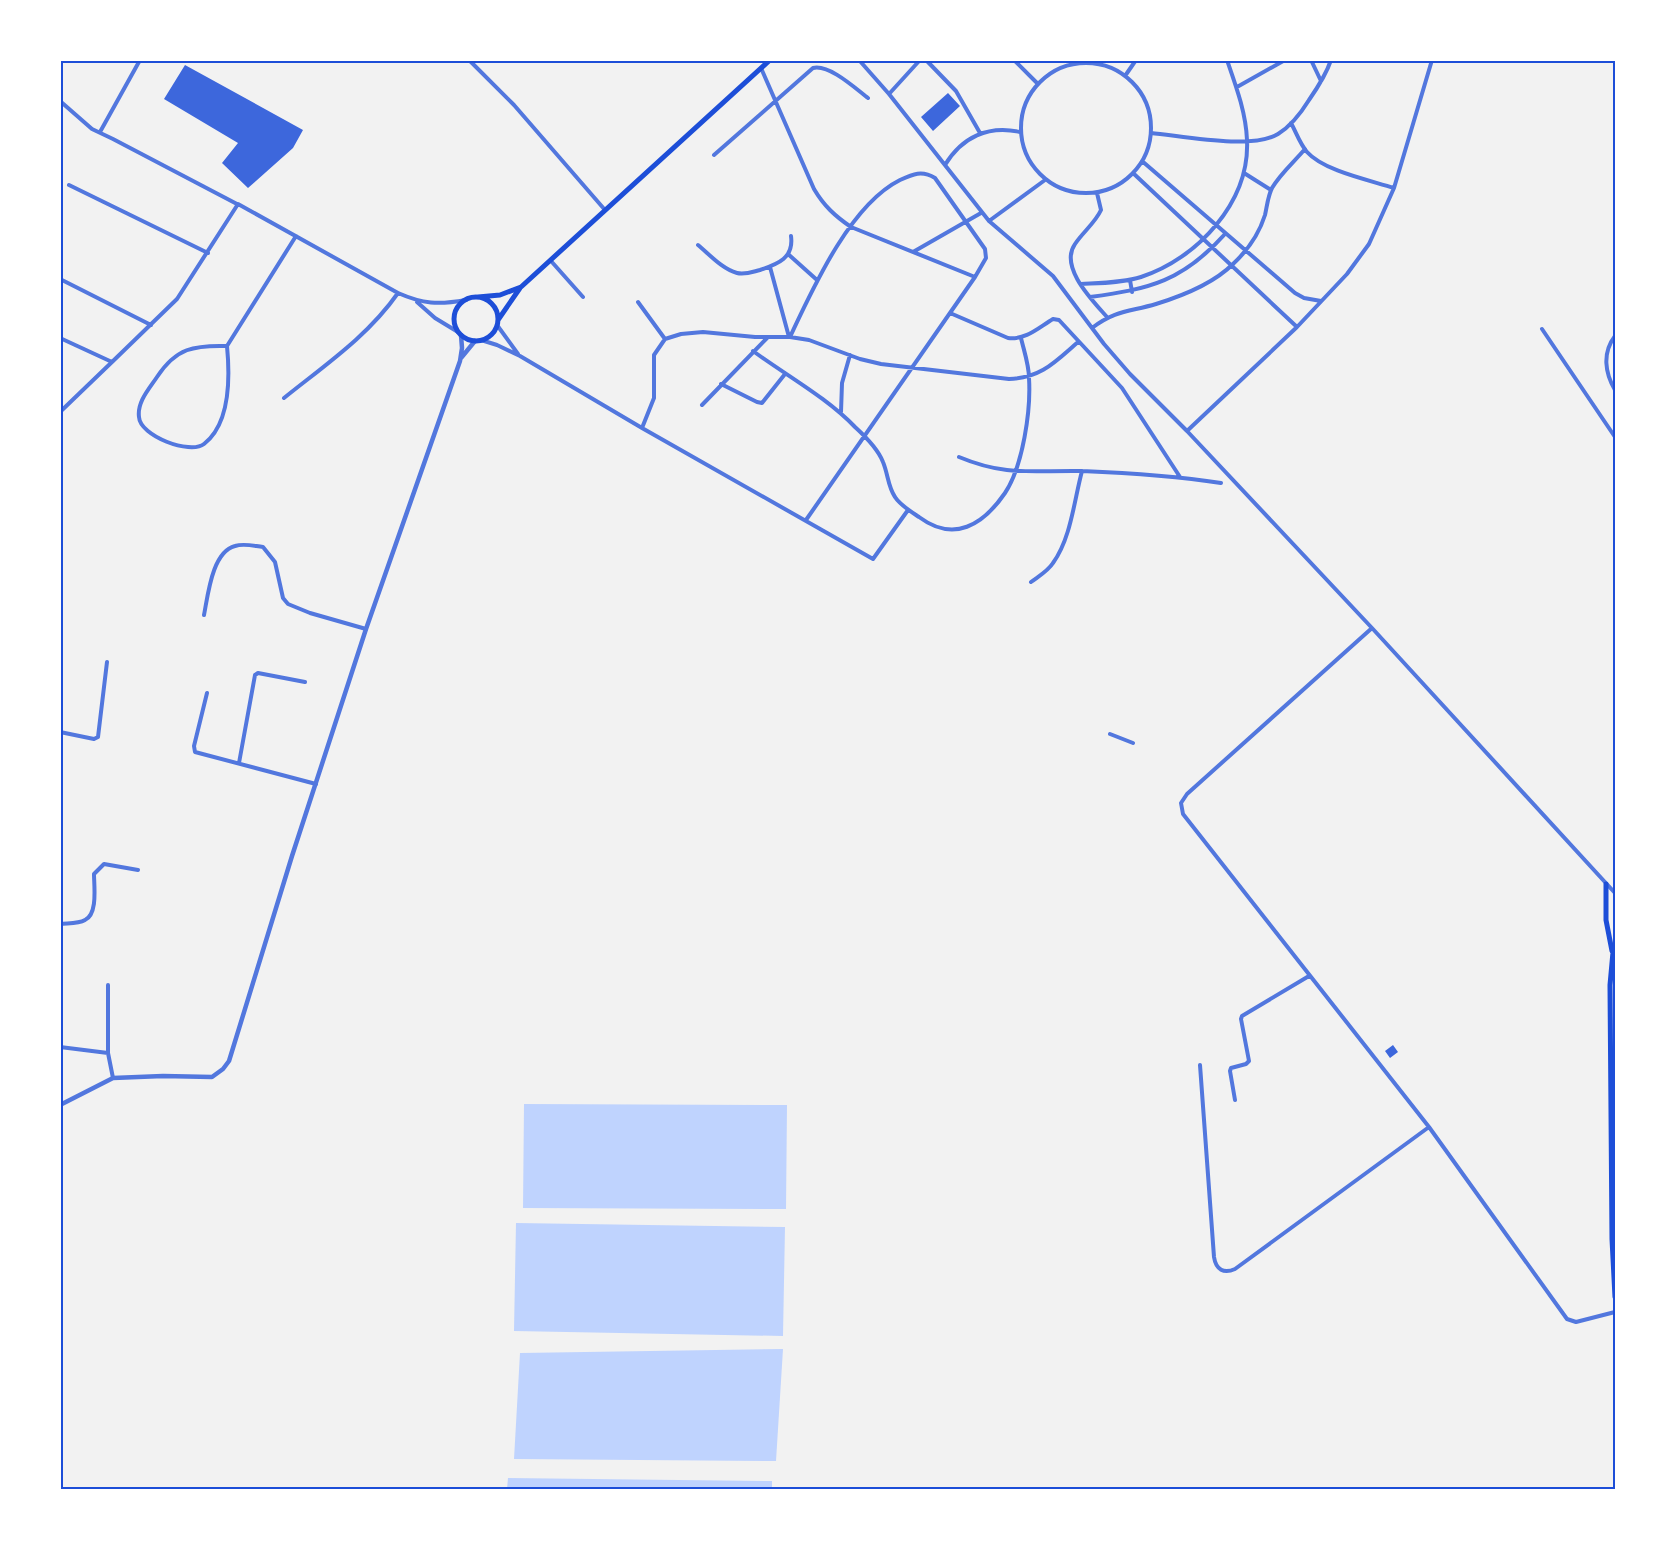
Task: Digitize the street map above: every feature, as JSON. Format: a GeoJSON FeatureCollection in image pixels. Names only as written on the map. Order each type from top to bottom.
{"type":"FeatureCollection","features":[{"type":"Feature","properties":{"kind":"main road"},"geometry":{"type":"LineString","coordinates":[[521,287],[500,295],[478,297],[461,303],[454,320],[459,333],[478,341],[491,335],[521,287],[770,60]]}},
{"type":"Feature","properties":{"kind":"main road"},"geometry":{"type":"LineString","coordinates":[[478,297],[493,305],[498,316],[497,323]]}},
{"type":"Feature","properties":{"kind":"main road"},"geometry":{"type":"LineString","coordinates":[[1606,884],[1606,921],[1614,949],[1610,985],[1615,1297]]}},
{"type":"Feature","properties":{"kind":"street"},"geometry":{"type":"LineString","coordinates":[[100,132],[140,60]]}},
{"type":"Feature","properties":{"kind":"street"},"geometry":{"type":"LineString","coordinates":[[469,60],[514,105],[605,210]]}},
{"type":"Feature","properties":{"kind":"street"},"geometry":{"type":"LineString","coordinates":[[859,60],[889,94],[981,213],[1053,276],[1130,374],[1187,431],[1372,628],[1615,893]]}},
{"type":"Feature","properties":{"kind":"street"},"geometry":{"type":"LineString","coordinates":[[889,94],[920,60]]}},
{"type":"Feature","properties":{"kind":"street"},"geometry":{"type":"LineString","coordinates":[[926,60],[956,91],[980,133]]}},
{"type":"Feature","properties":{"kind":"street"},"geometry":{"type":"LineString","coordinates":[[1014,60],[1038,84]]}},
{"type":"Feature","properties":{"kind":"street"},"geometry":{"type":"LineString","coordinates":[[1125,76],[1136,60]]}},
{"type":"Feature","properties":{"kind":"street"},"geometry":{"type":"LineString","coordinates":[[1081,285],[1130,280],[1170,263],[1215,226],[1233,200],[1244,173],[1248,142],[1237,87],[1227,60]]}},
{"type":"Feature","properties":{"kind":"street"},"geometry":{"type":"LineString","coordinates":[[1237,87],[1285,60]]}},
{"type":"Feature","properties":{"kind":"street"},"geometry":{"type":"LineString","coordinates":[[1311,60],[1322,81]]}},
{"type":"Feature","properties":{"kind":"street"},"geometry":{"type":"LineString","coordinates":[[1151,133],[1248,142],[1278,134],[1303,110],[1322,81],[1331,60]]}},
{"type":"Feature","properties":{"kind":"street"},"geometry":{"type":"LineString","coordinates":[[1187,431],[1298,327],[1347,274],[1369,244],[1394,188],[1430,60]]}},
{"type":"Feature","properties":{"kind":"street"},"geometry":{"type":"LineString","coordinates":[[1071,62],[1099,64],[1125,76],[1135,85],[1145,101],[1150,120],[1151,133],[1142,161],[1133,173],[1116,186],[1097,193],[1075,193],[1054,186],[1045,180],[1027,158],[1020,132],[1024,106],[1038,84],[1071,62]]}},
{"type":"Feature","properties":{"kind":"street"},"geometry":{"type":"LineString","coordinates":[[714,155],[808,70],[818,66],[827,69],[868,98]]}},
{"type":"Feature","properties":{"kind":"street"},"geometry":{"type":"LineString","coordinates":[[761,68],[814,189],[832,214],[851,227],[975,277]]}},
{"type":"Feature","properties":{"kind":"street"},"geometry":{"type":"LineString","coordinates":[[60,101],[89,127],[238,204],[398,293],[417,301],[436,303],[466,300]]}},
{"type":"Feature","properties":{"kind":"street"},"geometry":{"type":"LineString","coordinates":[[1291,123],[1311,156],[1333,168],[1394,188]]}},
{"type":"Feature","properties":{"kind":"street"},"geometry":{"type":"LineString","coordinates":[[945,165],[960,145],[980,133],[1000,129],[1020,132]]}},
{"type":"Feature","properties":{"kind":"street"},"geometry":{"type":"LineString","coordinates":[[1092,328],[1107,317],[1155,304],[1190,291],[1232,266],[1245,251],[1261,225],[1271,190],[1305,149]]}},
{"type":"Feature","properties":{"kind":"street"},"geometry":{"type":"LineString","coordinates":[[1142,161],[1295,293],[1304,298],[1322,301]]}},
{"type":"Feature","properties":{"kind":"street"},"geometry":{"type":"LineString","coordinates":[[790,337],[817,280],[851,227],[882,191],[916,173],[929,174],[935,178],[967,221],[986,254],[984,263],[806,520]]}},
{"type":"Feature","properties":{"kind":"street"},"geometry":{"type":"LineString","coordinates":[[1133,173],[1298,327]]}},
{"type":"Feature","properties":{"kind":"street"},"geometry":{"type":"LineString","coordinates":[[1244,173],[1271,190]]}},
{"type":"Feature","properties":{"kind":"street"},"geometry":{"type":"LineString","coordinates":[[989,221],[1045,180]]}},
{"type":"Feature","properties":{"kind":"street"},"geometry":{"type":"LineString","coordinates":[[69,184],[208,253]]}},
{"type":"Feature","properties":{"kind":"street"},"geometry":{"type":"LineString","coordinates":[[1097,193],[1101,207],[1100,213],[1073,247],[1070,261],[1081,285],[1107,317]]}},
{"type":"Feature","properties":{"kind":"street"},"geometry":{"type":"LineString","coordinates":[[60,411],[177,299],[238,204]]}},
{"type":"Feature","properties":{"kind":"street"},"geometry":{"type":"LineString","coordinates":[[913,252],[981,213]]}},
{"type":"Feature","properties":{"kind":"street"},"geometry":{"type":"LineString","coordinates":[[1090,297],[1132,292],[1170,279],[1212,248],[1225,234]]}},
{"type":"Feature","properties":{"kind":"street"},"geometry":{"type":"LineString","coordinates":[[227,346],[204,345],[186,349],[166,364],[143,398],[138,420],[141,426],[162,440],[188,447],[202,446],[209,440],[217,428],[225,407],[227,346],[296,236]]}},
{"type":"Feature","properties":{"kind":"street"},"geometry":{"type":"LineString","coordinates":[[698,245],[728,269],[736,273],[747,273],[781,262],[788,254],[791,236]]}},
{"type":"Feature","properties":{"kind":"street"},"geometry":{"type":"LineString","coordinates":[[788,254],[817,280]]}},
{"type":"Feature","properties":{"kind":"street"},"geometry":{"type":"LineString","coordinates":[[551,261],[584,297]]}},
{"type":"Feature","properties":{"kind":"street"},"geometry":{"type":"LineString","coordinates":[[770,267],[790,337]]}},
{"type":"Feature","properties":{"kind":"street"},"geometry":{"type":"LineString","coordinates":[[60,279],[151,325]]}},
{"type":"Feature","properties":{"kind":"street"},"geometry":{"type":"LineString","coordinates":[[1130,280],[1132,292]]}},
{"type":"Feature","properties":{"kind":"street"},"geometry":{"type":"LineString","coordinates":[[284,398],[355,342],[383,314],[398,293]]}},
{"type":"Feature","properties":{"kind":"street"},"geometry":{"type":"LineString","coordinates":[[60,1105],[113,1078],[212,1077],[229,1061],[366,629],[460,361],[462,348],[459,333],[435,318],[417,301]]}},
{"type":"Feature","properties":{"kind":"street"},"geometry":{"type":"LineString","coordinates":[[638,302],[665,339]]}},
{"type":"Feature","properties":{"kind":"street"},"geometry":{"type":"LineString","coordinates":[[950,313],[1008,338],[1022,338],[1056,319],[1061,322],[1122,388],[1180,477]]}},
{"type":"Feature","properties":{"kind":"street"},"geometry":{"type":"LineString","coordinates":[[497,323],[520,356]]}},
{"type":"Feature","properties":{"kind":"street"},"geometry":{"type":"LineString","coordinates":[[1542,329],[1615,437]]}},
{"type":"Feature","properties":{"kind":"street"},"geometry":{"type":"LineString","coordinates":[[642,428],[654,398],[654,355],[665,339],[681,334],[702,332],[767,338],[790,337],[823,343],[870,361],[1009,379],[1029,377],[1051,366],[1078,342]]}},
{"type":"Feature","properties":{"kind":"street"},"geometry":{"type":"LineString","coordinates":[[1615,336],[1608,349],[1606,363],[1615,390]]}},
{"type":"Feature","properties":{"kind":"street"},"geometry":{"type":"LineString","coordinates":[[60,338],[112,362]]}},
{"type":"Feature","properties":{"kind":"street"},"geometry":{"type":"LineString","coordinates":[[702,405],[767,338]]}},
{"type":"Feature","properties":{"kind":"street"},"geometry":{"type":"LineString","coordinates":[[753,351],[841,412],[865,436],[883,461],[893,495],[908,510],[926,523],[952,531],[968,527],[985,518],[999,501],[1015,473],[1025,425],[1029,377],[1022,338]]}},
{"type":"Feature","properties":{"kind":"street"},"geometry":{"type":"LineString","coordinates":[[460,361],[478,341],[497,345],[520,356],[873,559],[908,510]]}},
{"type":"Feature","properties":{"kind":"street"},"geometry":{"type":"LineString","coordinates":[[841,412],[842,383],[850,355]]}},
{"type":"Feature","properties":{"kind":"street"},"geometry":{"type":"LineString","coordinates":[[721,384],[762,403],[785,374]]}},
{"type":"Feature","properties":{"kind":"street"},"geometry":{"type":"LineString","coordinates":[[959,457],[985,468],[1015,473],[1082,471],[1180,477],[1221,483]]}},
{"type":"Feature","properties":{"kind":"street"},"geometry":{"type":"LineString","coordinates":[[1031,582],[1053,564],[1062,546],[1082,471]]}},
{"type":"Feature","properties":{"kind":"street"},"geometry":{"type":"LineString","coordinates":[[204,615],[212,576],[222,555],[226,549],[246,544],[263,547],[275,562],[283,598],[288,604],[310,614],[366,629]]}},
{"type":"Feature","properties":{"kind":"street"},"geometry":{"type":"LineString","coordinates":[[1372,628],[1187,794],[1181,803],[1181,809],[1186,819],[1429,1127],[1567,1319],[1576,1322],[1615,1312]]}},
{"type":"Feature","properties":{"kind":"street"},"geometry":{"type":"LineString","coordinates":[[60,732],[94,739],[98,737],[107,662]]}},
{"type":"Feature","properties":{"kind":"street"},"geometry":{"type":"LineString","coordinates":[[239,763],[255,675],[258,673],[305,682]]}},
{"type":"Feature","properties":{"kind":"street"},"geometry":{"type":"LineString","coordinates":[[207,693],[194,746],[195,752],[316,784]]}},
{"type":"Feature","properties":{"kind":"street"},"geometry":{"type":"LineString","coordinates":[[1110,734],[1133,743]]}},
{"type":"Feature","properties":{"kind":"street"},"geometry":{"type":"LineString","coordinates":[[60,924],[88,920],[93,913],[94,874],[104,864],[138,870]]}},
{"type":"Feature","properties":{"kind":"street"},"geometry":{"type":"LineString","coordinates":[[1235,1100],[1231,1068],[1249,1061],[1242,1016],[1309,976]]}},
{"type":"Feature","properties":{"kind":"street"},"geometry":{"type":"LineString","coordinates":[[108,985],[108,1053],[113,1078]]}},
{"type":"Feature","properties":{"kind":"street"},"geometry":{"type":"LineString","coordinates":[[60,1047],[108,1053]]}},
{"type":"Feature","properties":{"kind":"street"},"geometry":{"type":"LineString","coordinates":[[1200,1065],[1214,1257],[1215,1265],[1221,1271],[1228,1272],[1235,1269],[1429,1127]]}},
{"type":"Feature","properties":{"kind":"water"},"geometry":{"type":"Polygon","coordinates":[[[524,1104],[787,1105],[786,1209],[523,1208],[524,1104]]]}},
{"type":"Feature","properties":{"kind":"water"},"geometry":{"type":"Polygon","coordinates":[[[516,1223],[785,1227],[783,1336],[514,1331],[516,1223]]]}},
{"type":"Feature","properties":{"kind":"water"},"geometry":{"type":"Polygon","coordinates":[[[783,1349],[776,1461],[514,1459],[520,1353],[783,1349]]]}},
{"type":"Feature","properties":{"kind":"water"},"geometry":{"type":"Polygon","coordinates":[[[508,1478],[772,1481],[772,1489],[507,1489],[508,1478]]]}},
{"type":"Feature","properties":{"kind":"building"},"geometry":{"type":"Polygon","coordinates":[[[185,65],[303,130],[293,148],[248,188],[222,163],[238,143],[164,99],[185,65]]]}},
{"type":"Feature","properties":{"kind":"building"},"geometry":{"type":"Polygon","coordinates":[[[948,93],[960,106],[933,131],[921,117],[948,93]]]}},
{"type":"Feature","properties":{"kind":"building"},"geometry":{"type":"Polygon","coordinates":[[[1393,1045],[1398,1052],[1390,1058],[1385,1051],[1393,1045]]]}}]}
